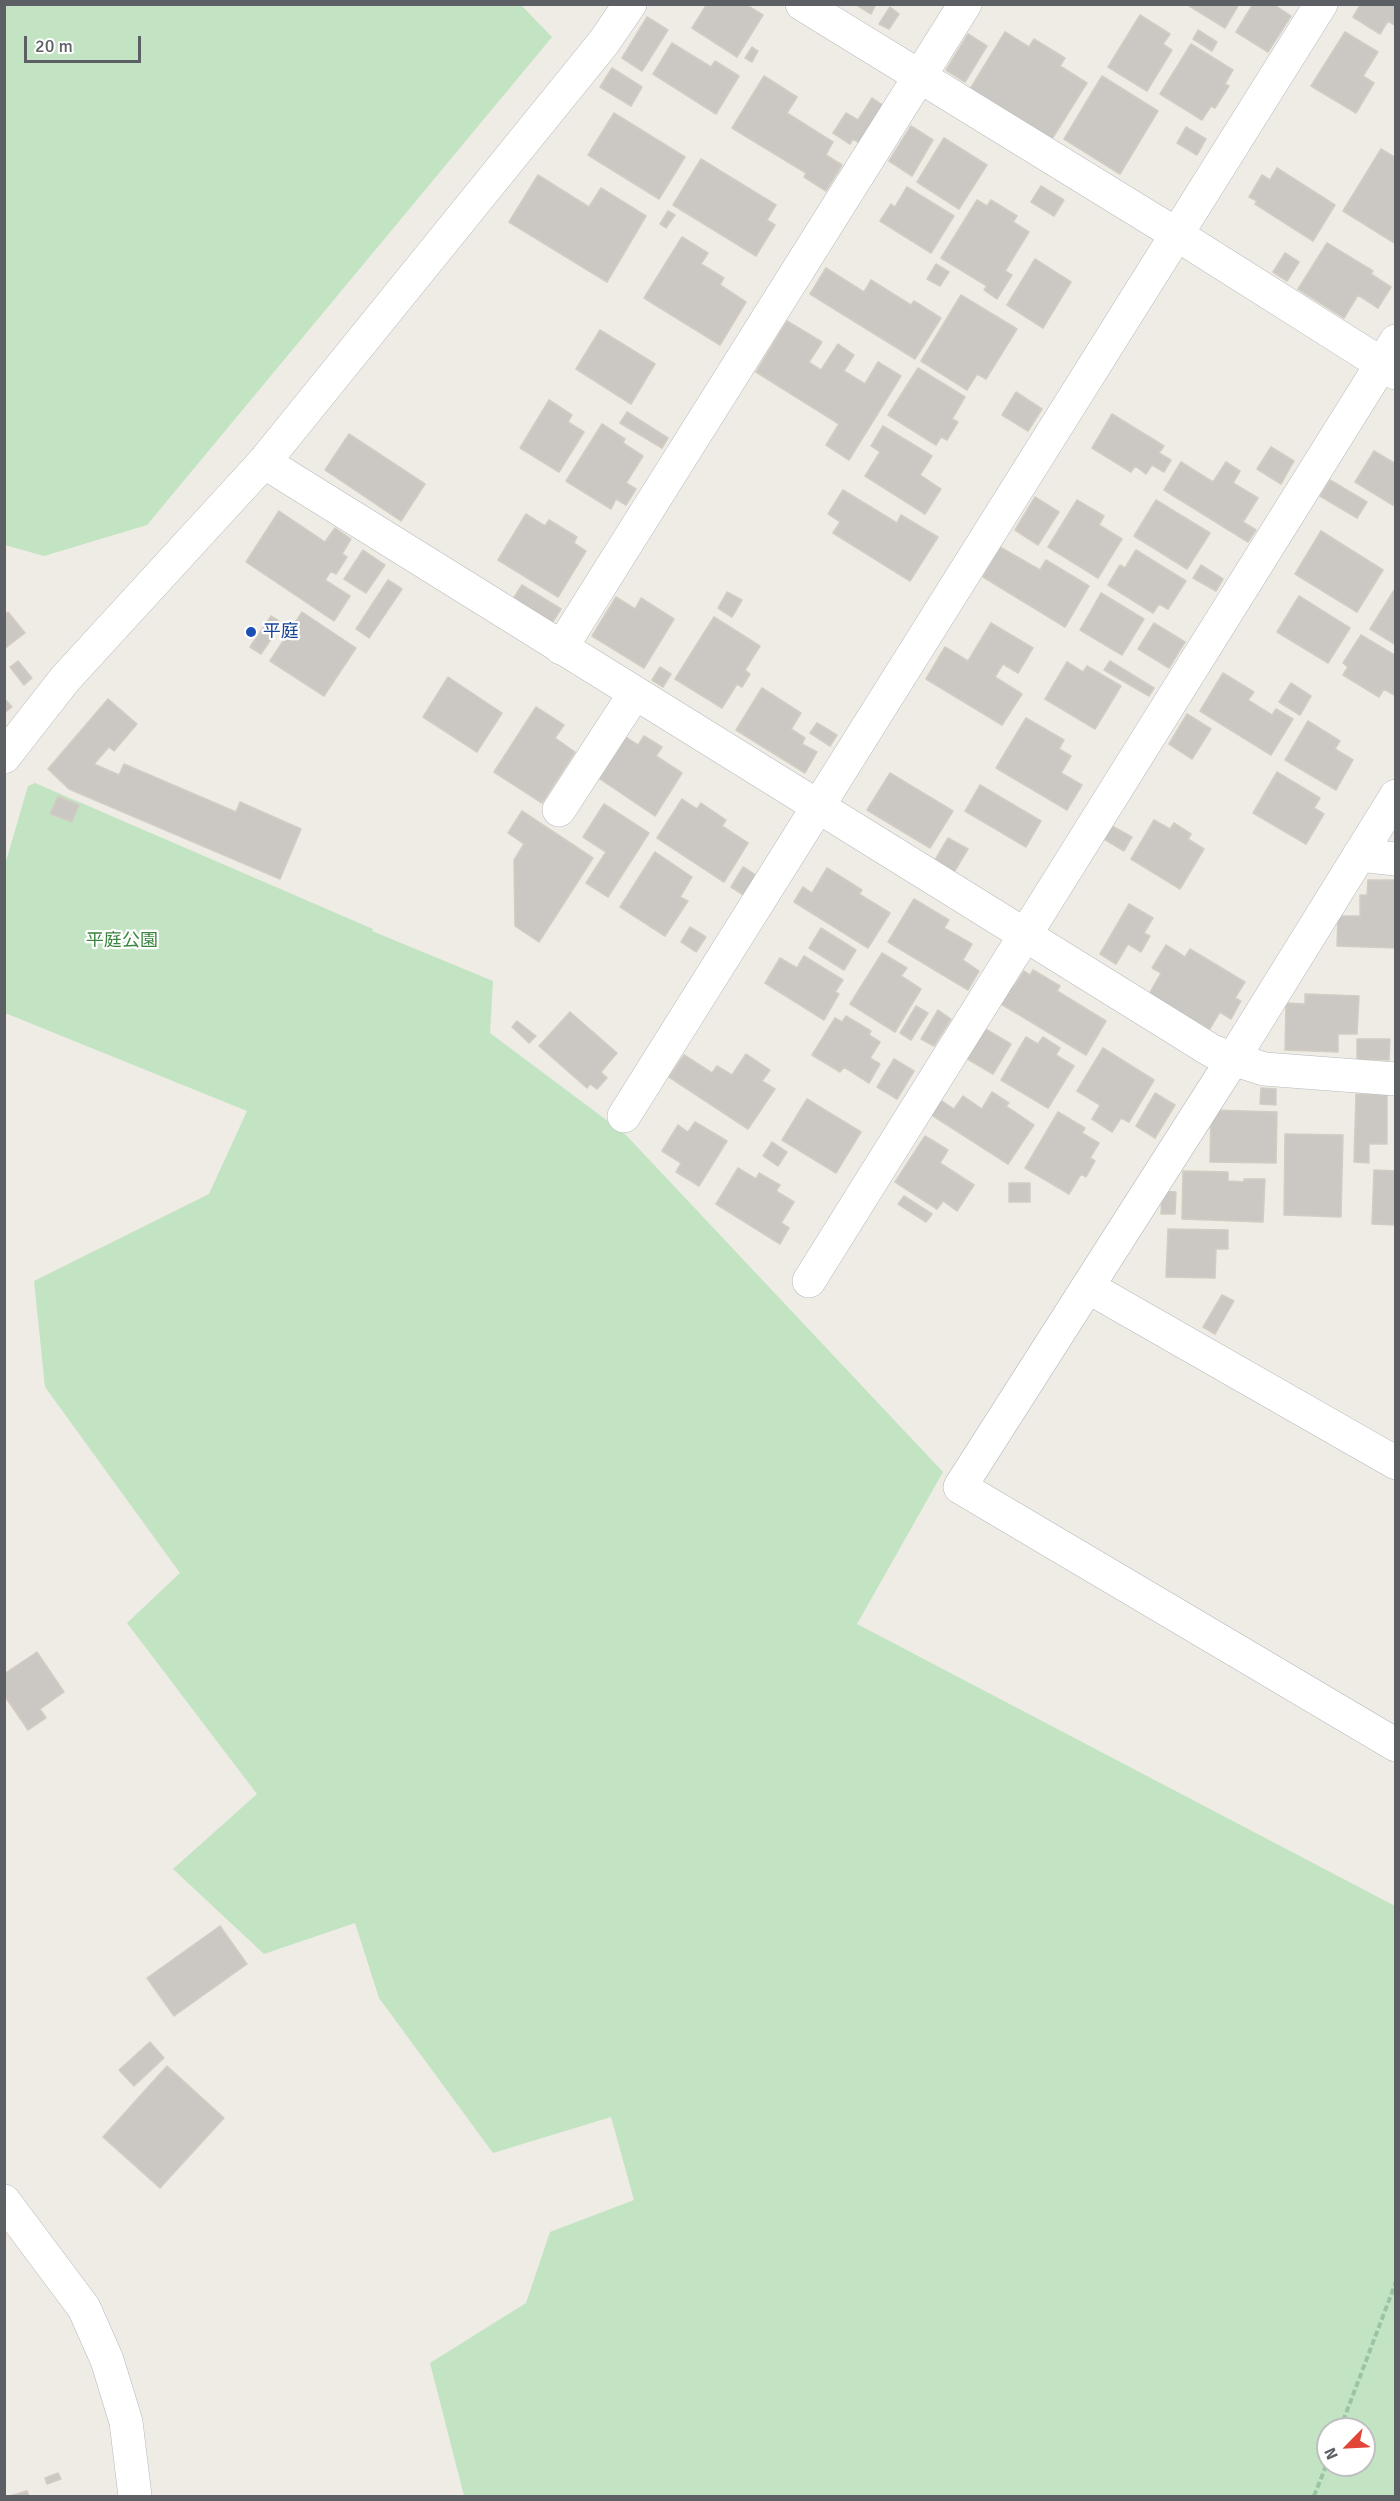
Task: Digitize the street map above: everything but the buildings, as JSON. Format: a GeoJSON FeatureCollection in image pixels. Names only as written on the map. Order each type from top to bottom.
{"type":"FeatureCollection","features":[{"type":"Feature","properties":{"kind":"street"},"geometry":{"type":"LineString","coordinates":[[4,757],[65,679],[264,462],[604,42],[630,4]]}},
{"type":"Feature","properties":{"kind":"street"},"geometry":{"type":"LineString","coordinates":[[802,4],[1176,234],[1390,359],[809,1281]]}},
{"type":"Feature","properties":{"kind":"street"},"geometry":{"type":"LineString","coordinates":[[561,648],[965,4]]}},
{"type":"Feature","properties":{"kind":"street"},"geometry":{"type":"LineString","coordinates":[[624,1116],[1321,4]]}},
{"type":"Feature","properties":{"kind":"street"},"geometry":{"type":"LineString","coordinates":[[264,462],[1212,1051],[1264,1070],[1395,1079]]}},
{"type":"Feature","properties":{"kind":"street"},"geometry":{"type":"LineString","coordinates":[[559,810],[635,693]]}},
{"type":"Feature","properties":{"kind":"street"},"geometry":{"type":"LineString","coordinates":[[1395,796],[1233,1059],[960,1487],[1395,1745]]}},
{"type":"Feature","properties":{"kind":"street"},"geometry":{"type":"LineString","coordinates":[[1359,855],[1395,859]]}},
{"type":"Feature","properties":{"kind":"street"},"geometry":{"type":"LineString","coordinates":[[1088,1287],[1395,1463]]}},
{"type":"Feature","properties":{"kind":"street"},"geometry":{"type":"LineString","coordinates":[[4,2201],[84,2308],[107,2360],[126,2422],[135,2496]]}},
{"type":"Feature","properties":{"kind":"path"},"geometry":{"type":"LineString","coordinates":[[1344,2417],[1395,2282]]}},
{"type":"Feature","properties":{"kind":"path"},"geometry":{"type":"LineString","coordinates":[[1314,2496],[1322,2477]]}},
{"type":"Feature","properties":{"kind":"green space"},"geometry":{"type":"Polygon","coordinates":[[[4,5],[521,5],[552,37],[147,525],[44,556],[5,545],[4,5]]]}},
{"type":"Feature","properties":{"kind":"green space","name":"平庭公園"},"geometry":{"type":"Polygon","coordinates":[[[35,783],[373,929],[372,931],[493,981],[490,1033],[625,1134],[943,1472],[857,1624],[1395,1906],[1395,2496],[464,2496],[430,2363],[526,2303],[550,2232],[634,2200],[611,2117],[493,2153],[379,1998],[355,1923],[264,1954],[173,1869],[257,1794],[127,1623],[180,1573],[45,1387],[34,1281],[209,1194],[247,1111],[5,1013],[4,868],[28,786],[35,783]]]}},
{"type":"Feature","properties":{"kind":"place","name":"平庭"},"geometry":{"type":"Point","coordinates":[251,632]}}]}
